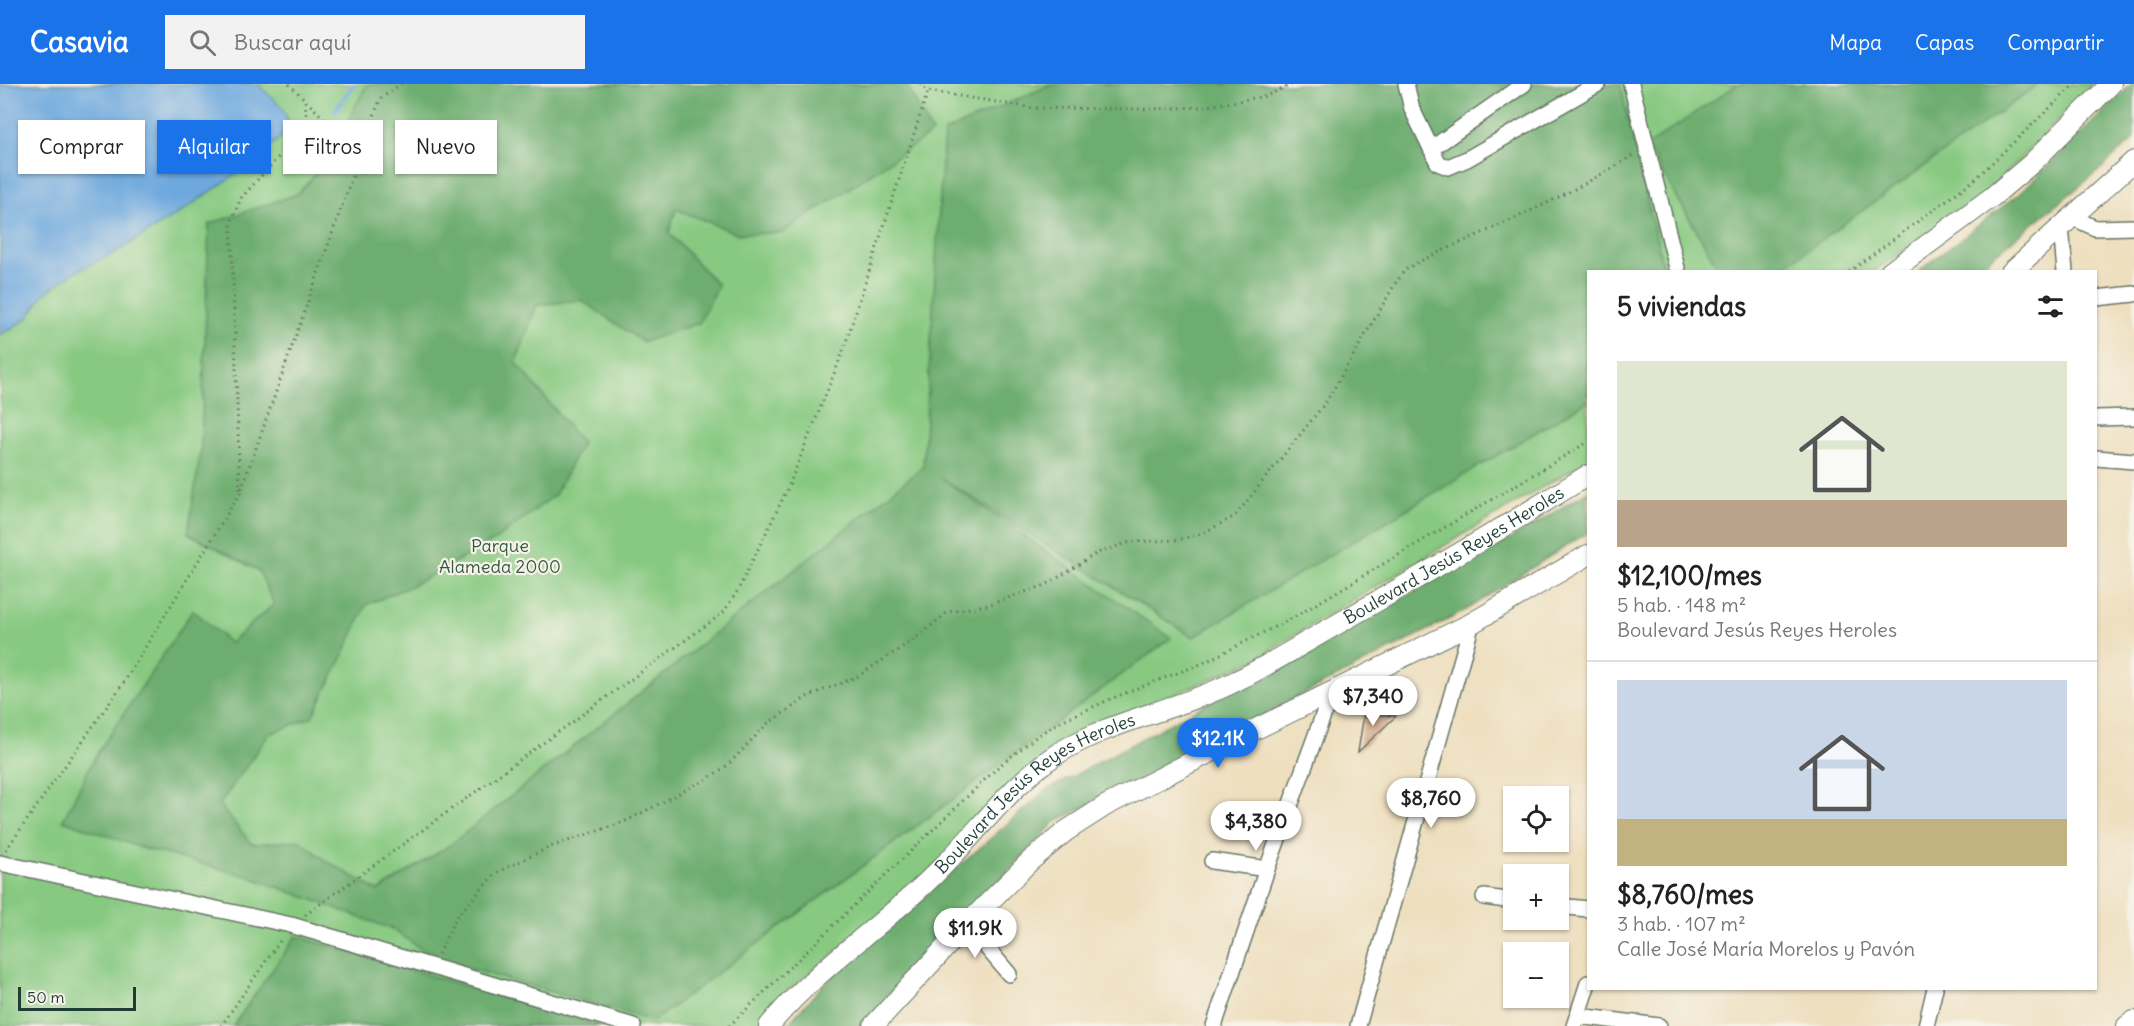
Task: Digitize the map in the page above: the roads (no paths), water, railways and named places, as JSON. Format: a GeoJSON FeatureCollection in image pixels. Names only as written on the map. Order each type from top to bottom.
{"type":"FeatureCollection","features":[{"type":"Feature","properties":{"kind":"main road"},"geometry":{"type":"LineString","coordinates":[[1893,270],[1992,197],[2032,163],[2111,84]]}},
{"type":"Feature","properties":{"kind":"main road"},"geometry":{"type":"LineString","coordinates":[[2013,270],[2134,161]]}},
{"type":"Feature","properties":{"kind":"main road","name":"Boulevard Jesús Reyes Heroles"},"geometry":{"type":"LineString","coordinates":[[769,1026],[803,989],[908,900],[1011,794],[1057,755],[1093,736],[1236,681],[1400,588],[1587,476]]}},
{"type":"Feature","properties":{"kind":"main road"},"geometry":{"type":"LineString","coordinates":[[873,1026],[967,924],[1030,861],[1066,831],[1105,806],[1472,623],[1587,556]]}},
{"type":"Feature","properties":{"kind":"main road"},"geometry":{"type":"LineString","coordinates":[[2127,1026],[2134,1022]]}},
{"type":"Feature","properties":{"kind":"street"},"geometry":{"type":"LineString","coordinates":[[1406,84],[1412,110],[1438,163],[1448,167],[1467,159],[1598,84]]}},
{"type":"Feature","properties":{"kind":"street"},"geometry":{"type":"LineString","coordinates":[[1431,149],[1524,84]]}},
{"type":"Feature","properties":{"kind":"street"},"geometry":{"type":"LineString","coordinates":[[1632,84],[1677,270]]}},
{"type":"Feature","properties":{"kind":"street"},"geometry":{"type":"LineString","coordinates":[[2065,270],[2067,222],[2095,228],[2134,227]]}},
{"type":"Feature","properties":{"kind":"street"},"geometry":{"type":"LineString","coordinates":[[2097,298],[2134,294]]}},
{"type":"Feature","properties":{"kind":"street"},"geometry":{"type":"LineString","coordinates":[[2097,418],[2134,417]]}},
{"type":"Feature","properties":{"kind":"street"},"geometry":{"type":"LineString","coordinates":[[2097,458],[2134,460]]}},
{"type":"Feature","properties":{"kind":"street"},"geometry":{"type":"LineString","coordinates":[[1358,1026],[1472,623]]}},
{"type":"Feature","properties":{"kind":"street"},"geometry":{"type":"LineString","coordinates":[[1214,1026],[1267,869],[1332,691]]}},
{"type":"Feature","properties":{"kind":"street"},"geometry":{"type":"LineString","coordinates":[[0,861],[291,925],[633,1026]]}},
{"type":"Feature","properties":{"kind":"street"},"geometry":{"type":"LineString","coordinates":[[1212,861],[1267,869]]}},
{"type":"Feature","properties":{"kind":"street"},"geometry":{"type":"LineString","coordinates":[[1484,897],[1503,900]]}},
{"type":"Feature","properties":{"kind":"street"},"geometry":{"type":"LineString","coordinates":[[1569,907],[1587,909]]}},
{"type":"Feature","properties":{"kind":"street"},"geometry":{"type":"LineString","coordinates":[[967,924],[1009,974]]}},
{"type":"Feature","properties":{"kind":"street"},"geometry":{"type":"LineString","coordinates":[[1587,985],[1576,1021],[1659,1026]]}},
{"type":"Feature","properties":{"kind":"street"},"geometry":{"type":"LineString","coordinates":[[1926,1026],[1935,990]]}},
{"type":"Feature","properties":{"kind":"water"},"geometry":{"type":"Polygon","coordinates":[[[0,84],[257,84],[282,107],[288,120],[283,120],[283,131],[280,138],[271,146],[271,120],[157,120],[157,174],[236,174],[116,252],[73,273],[44,294],[27,319],[0,335],[0,84]]]}},
{"type":"Feature","properties":{"kind":"waterway"},"geometry":{"type":"LineString","coordinates":[[335,111],[354,84]]}},
{"type":"Feature","properties":{"kind":"park label","name":"Parque Alameda 2000"},"geometry":{"type":"Point","coordinates":[500,556]}}]}
